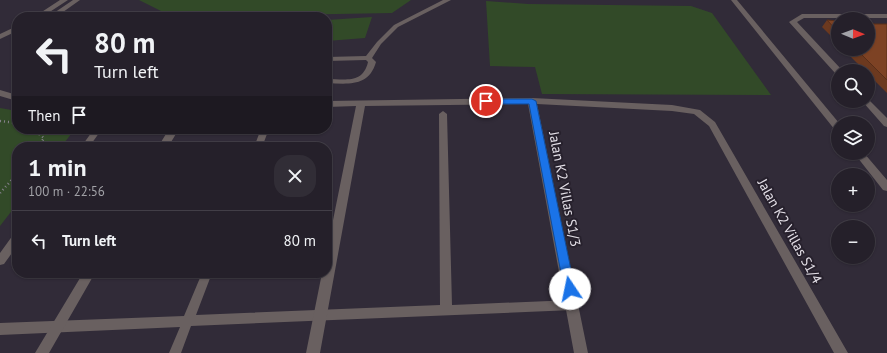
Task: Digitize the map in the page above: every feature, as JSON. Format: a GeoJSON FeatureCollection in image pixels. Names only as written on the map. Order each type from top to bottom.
{"type":"FeatureCollection","features":[{"type":"Feature","properties":{"kind":"street"},"geometry":{"type":"LineString","coordinates":[[45,12],[65,0]]}},
{"type":"Feature","properties":{"kind":"street"},"geometry":{"type":"LineString","coordinates":[[59,12],[77,0]]}},
{"type":"Feature","properties":{"kind":"street"},"geometry":{"type":"LineString","coordinates":[[734,0],[831,119]]}},
{"type":"Feature","properties":{"kind":"street"},"geometry":{"type":"LineString","coordinates":[[832,64],[793,22],[802,16],[887,16]]}},
{"type":"Feature","properties":{"kind":"street"},"geometry":{"type":"LineString","coordinates":[[0,37],[12,31]]}},
{"type":"Feature","properties":{"kind":"street"},"geometry":{"type":"LineString","coordinates":[[0,43],[12,37]]}},
{"type":"Feature","properties":{"kind":"street"},"geometry":{"type":"LineString","coordinates":[[0,93],[12,97]]}},
{"type":"Feature","properties":{"kind":"street"},"geometry":{"type":"LineString","coordinates":[[332,104],[532,101]]}},
{"type":"Feature","properties":{"kind":"street","name":"Jalan K2 Villas S1/4"},"geometry":{"type":"LineString","coordinates":[[532,101],[672,108],[697,112],[712,124],[841,353]]}},
{"type":"Feature","properties":{"kind":"street","name":"Jalan K2 Villas S1/3"},"geometry":{"type":"LineString","coordinates":[[532,101],[582,353]]}},
{"type":"Feature","properties":{"kind":"street"},"geometry":{"type":"LineString","coordinates":[[332,254],[361,103]]}},
{"type":"Feature","properties":{"kind":"street"},"geometry":{"type":"LineString","coordinates":[[872,108],[887,124]]}},
{"type":"Feature","properties":{"kind":"street"},"geometry":{"type":"LineString","coordinates":[[865,160],[887,187]]}},
{"type":"Feature","properties":{"kind":"street"},"geometry":{"type":"LineString","coordinates":[[42,353],[86,278]]}},
{"type":"Feature","properties":{"kind":"street"},"geometry":{"type":"LineString","coordinates":[[313,353],[327,278]]}},
{"type":"Feature","properties":{"kind":"lane"},"geometry":{"type":"LineString","coordinates":[[368,58],[379,43],[396,26],[448,0]]}},
{"type":"Feature","properties":{"kind":"lane"},"geometry":{"type":"LineString","coordinates":[[332,59],[368,58],[372,62],[368,73],[364,77],[354,80],[332,81]]}},
{"type":"Feature","properties":{"kind":"lane"},"geometry":{"type":"LineString","coordinates":[[443,114],[446,310]]}},
{"type":"Feature","properties":{"kind":"lane"},"geometry":{"type":"LineString","coordinates":[[0,261],[12,245]]}},
{"type":"Feature","properties":{"kind":"lane"},"geometry":{"type":"LineString","coordinates":[[175,353],[205,278]]}},
{"type":"Feature","properties":{"kind":"lane"},"geometry":{"type":"LineString","coordinates":[[0,329],[573,305]]}},
{"type":"Feature","properties":{"kind":"path"},"geometry":{"type":"LineString","coordinates":[[0,121],[12,122]]}},
{"type":"Feature","properties":{"kind":"path"},"geometry":{"type":"LineString","coordinates":[[39,134],[44,138],[41,142]]}},
{"type":"Feature","properties":{"kind":"path"},"geometry":{"type":"LineString","coordinates":[[0,193],[12,180]]}},
{"type":"Feature","properties":{"kind":"green space"},"geometry":{"type":"Polygon","coordinates":[[[139,0],[411,0],[392,13],[332,14],[332,12],[163,12],[139,0]]]}},
{"type":"Feature","properties":{"kind":"green space"},"geometry":{"type":"Polygon","coordinates":[[[486,1],[528,4],[691,6],[712,13],[771,95],[542,94],[535,67],[490,66],[486,1]]]}},
{"type":"Feature","properties":{"kind":"green space"},"geometry":{"type":"Polygon","coordinates":[[[372,17],[365,38],[332,41],[332,20],[372,17]]]}},
{"type":"Feature","properties":{"kind":"green space"},"geometry":{"type":"Polygon","coordinates":[[[0,108],[12,110],[12,134],[71,134],[65,142],[12,142],[12,210],[0,226],[0,108]]]}},
{"type":"Feature","properties":{"kind":"building"},"geometry":{"type":"Polygon","coordinates":[[[875,24],[887,24],[887,80],[875,68],[875,64],[871,64],[863,56],[875,56],[875,24]]]}},
{"type":"Feature","properties":{"kind":"route"},"geometry":{"type":"LineString","coordinates":[[486,101],[532,101],[570,289]]}}]}
